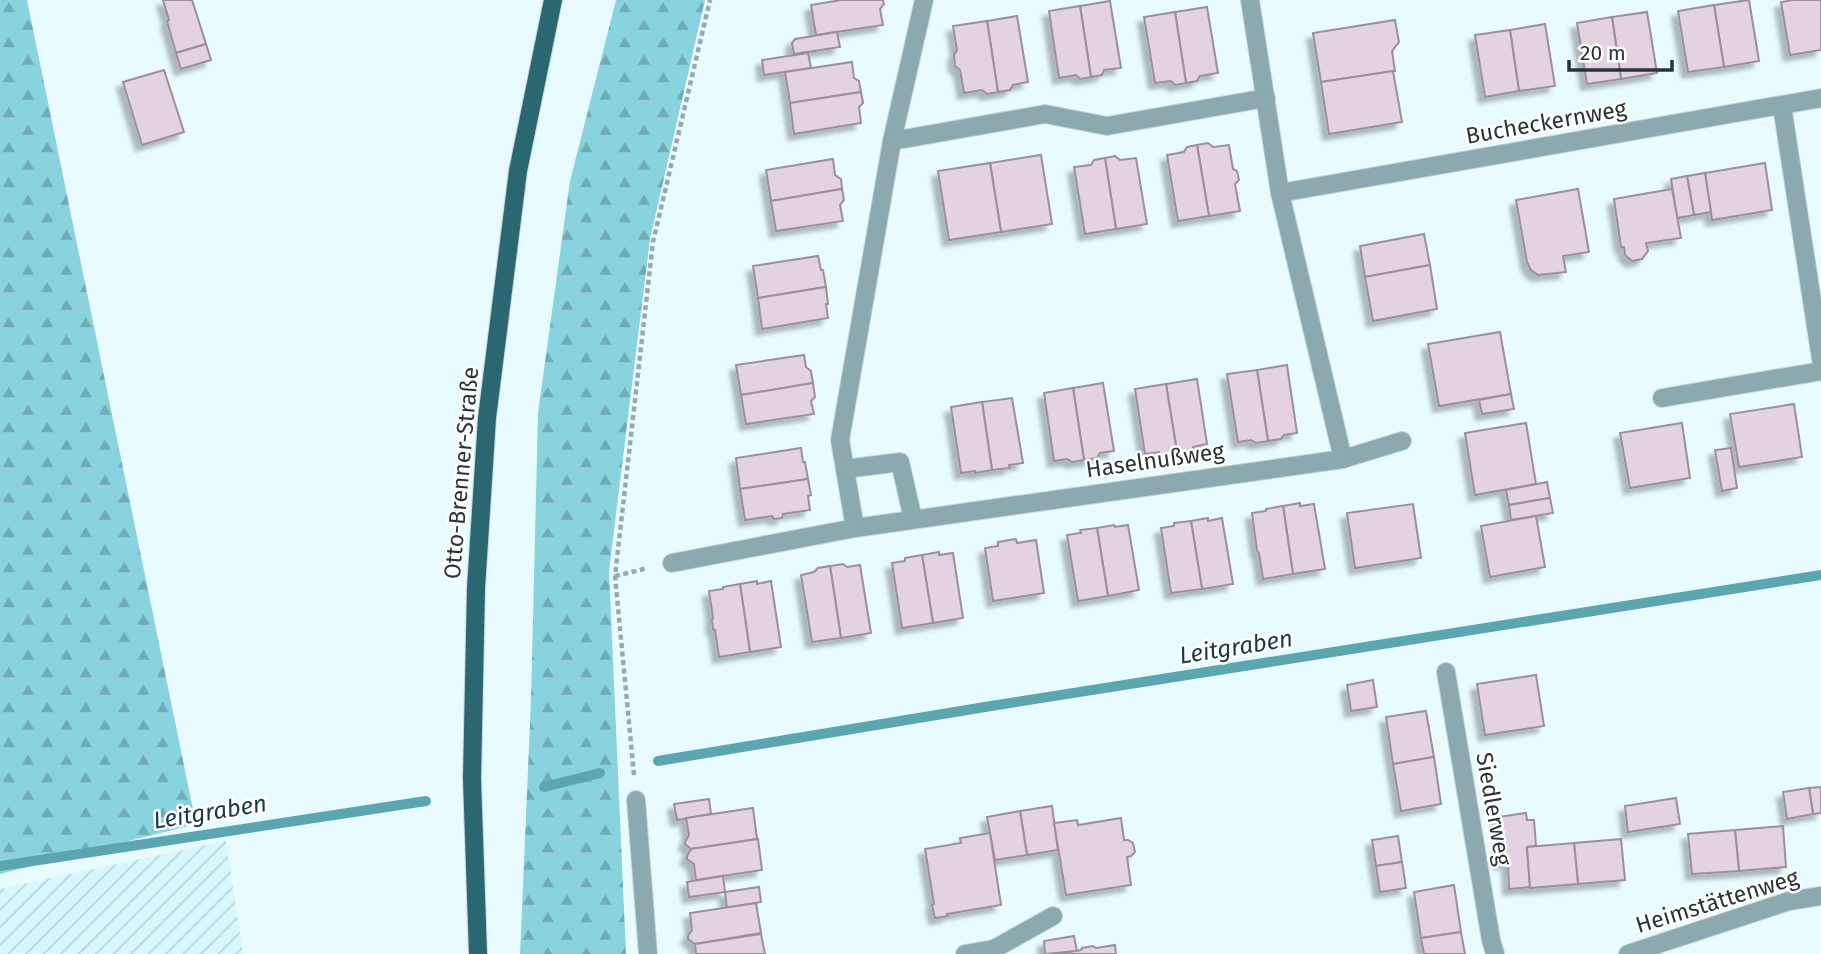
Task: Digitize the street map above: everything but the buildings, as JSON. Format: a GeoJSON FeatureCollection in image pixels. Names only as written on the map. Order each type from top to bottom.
{"type":"FeatureCollection","features":[{"type":"Feature","properties":{"kind":"main road","name":"Otto-Brenner-Straße"},"geometry":{"type":"LineString","coordinates":[[478,954],[472,766],[475,588],[486,431],[519,171],[553,0]]}},
{"type":"Feature","properties":{"kind":"street"},"geometry":{"type":"LineString","coordinates":[[855,528],[840,440],[891,141],[924,0]]}},
{"type":"Feature","properties":{"kind":"street"},"geometry":{"type":"LineString","coordinates":[[1251,0],[1280,193],[1343,459]]}},
{"type":"Feature","properties":{"kind":"street"},"geometry":{"type":"LineString","coordinates":[[891,141],[1045,114],[1107,126],[1266,98]]}},
{"type":"Feature","properties":{"kind":"street","name":"Bucheckernweg"},"geometry":{"type":"LineString","coordinates":[[1280,193],[1821,98]]}},
{"type":"Feature","properties":{"kind":"street"},"geometry":{"type":"LineString","coordinates":[[1782,106],[1821,359]]}},
{"type":"Feature","properties":{"kind":"street"},"geometry":{"type":"LineString","coordinates":[[1662,398],[1821,371]]}},
{"type":"Feature","properties":{"kind":"street","name":"Haselnußweg"},"geometry":{"type":"LineString","coordinates":[[672,563],[912,519],[1343,459],[1402,441]]}},
{"type":"Feature","properties":{"kind":"street"},"geometry":{"type":"LineString","coordinates":[[845,470],[900,461],[912,519]]}},
{"type":"Feature","properties":{"kind":"street","name":"Siedlerweg"},"geometry":{"type":"LineString","coordinates":[[1446,673],[1495,954]]}},
{"type":"Feature","properties":{"kind":"street"},"geometry":{"type":"LineString","coordinates":[[636,800],[648,954]]}},
{"type":"Feature","properties":{"kind":"street","name":"Heimstättenweg"},"geometry":{"type":"LineString","coordinates":[[1628,954],[1789,901],[1821,896]]}},
{"type":"Feature","properties":{"kind":"street"},"geometry":{"type":"LineString","coordinates":[[965,954],[995,951],[1053,916]]}},
{"type":"Feature","properties":{"kind":"path"},"geometry":{"type":"LineString","coordinates":[[636,800],[615,576],[653,242],[710,0]]}},
{"type":"Feature","properties":{"kind":"path"},"geometry":{"type":"LineString","coordinates":[[615,576],[672,563]]}},
{"type":"Feature","properties":{"kind":"shaded area"},"geometry":{"type":"Polygon","coordinates":[[[226,841],[243,954],[0,954],[0,889],[226,841]]]}},
{"type":"Feature","properties":{"kind":"green space"},"geometry":{"type":"Polygon","coordinates":[[[0,0],[27,0],[196,824],[0,874],[0,0]]]}},
{"type":"Feature","properties":{"kind":"green space"},"geometry":{"type":"Polygon","coordinates":[[[616,0],[705,0],[650,239],[609,571],[626,954],[520,954],[531,700],[538,413],[570,181],[616,0]]]}},
{"type":"Feature","properties":{"kind":"waterway","name":"Leitgraben"},"geometry":{"type":"LineString","coordinates":[[658,761],[1821,575]]}},
{"type":"Feature","properties":{"kind":"waterway","name":"Leitgraben"},"geometry":{"type":"LineString","coordinates":[[544,787],[600,773]]}},
{"type":"Feature","properties":{"kind":"waterway","name":"Leitgraben"},"geometry":{"type":"LineString","coordinates":[[0,866],[426,801]]}}]}
